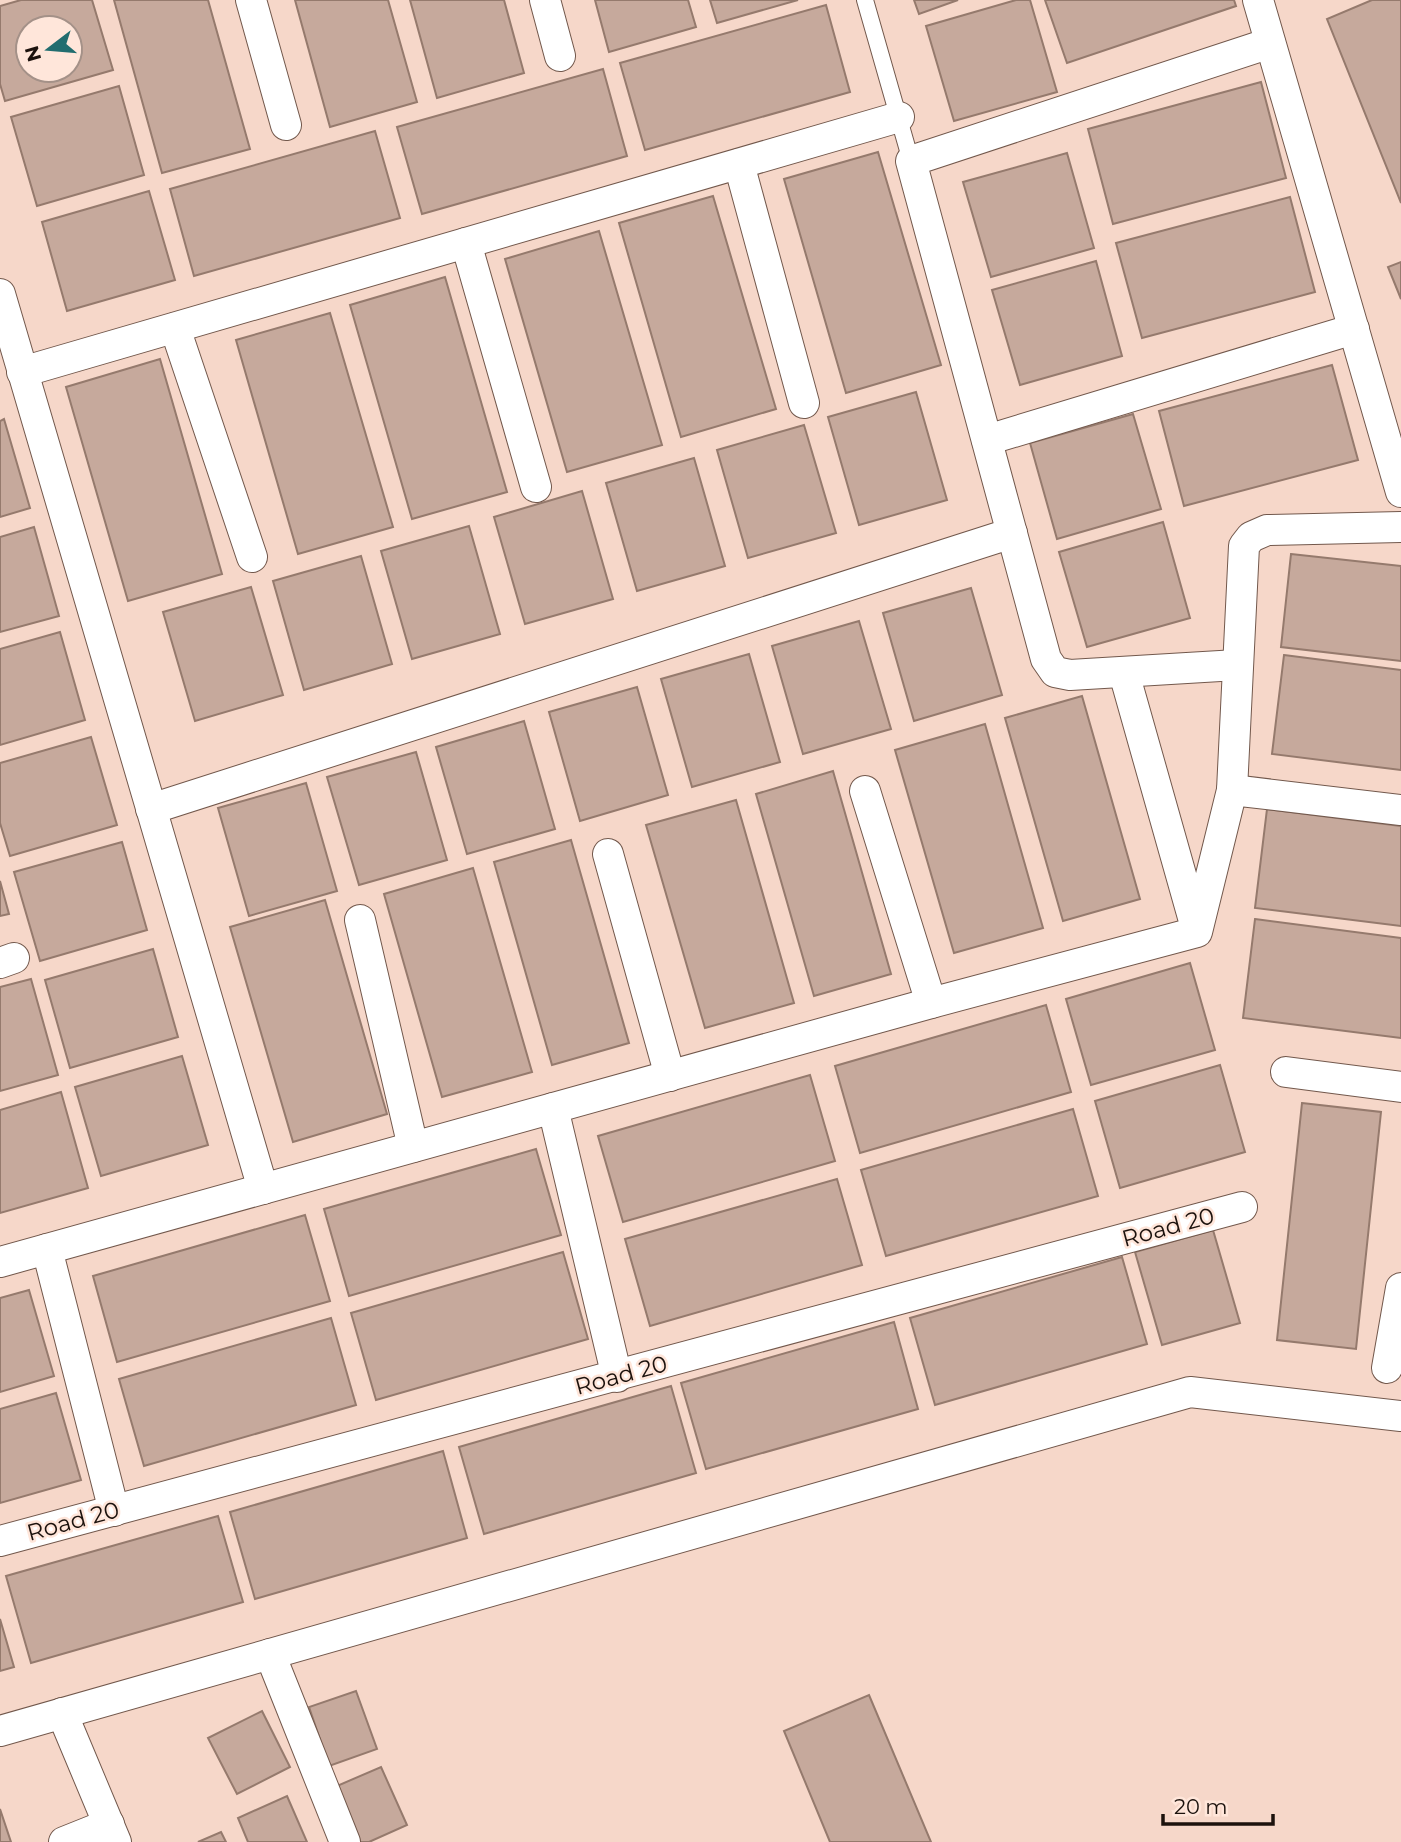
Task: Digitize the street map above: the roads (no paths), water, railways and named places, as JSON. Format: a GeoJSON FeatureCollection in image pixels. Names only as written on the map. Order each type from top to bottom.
{"type":"FeatureCollection","features":[{"type":"Feature","properties":{"kind":"street"},"geometry":{"type":"LineString","coordinates":[[251,0],[286,125]]}},
{"type":"Feature","properties":{"kind":"street"},"geometry":{"type":"LineString","coordinates":[[545,0],[560,55]]}},
{"type":"Feature","properties":{"kind":"street"},"geometry":{"type":"LineString","coordinates":[[1258,0],[1401,492]]}},
{"type":"Feature","properties":{"kind":"street"},"geometry":{"type":"LineString","coordinates":[[1237,665],[1070,675],[1055,672],[1046,659],[911,161],[1270,43]]}},
{"type":"Feature","properties":{"kind":"street"},"geometry":{"type":"LineString","coordinates":[[22,372],[899,117]]}},
{"type":"Feature","properties":{"kind":"street"},"geometry":{"type":"LineString","coordinates":[[739,164],[804,403]]}},
{"type":"Feature","properties":{"kind":"street"},"geometry":{"type":"LineString","coordinates":[[466,243],[536,487]]}},
{"type":"Feature","properties":{"kind":"street"},"geometry":{"type":"LineString","coordinates":[[0,294],[263,1189]]}},
{"type":"Feature","properties":{"kind":"street"},"geometry":{"type":"LineString","coordinates":[[175,328],[252,556]]}},
{"type":"Feature","properties":{"kind":"street"},"geometry":{"type":"LineString","coordinates":[[987,440],[1354,329]]}},
{"type":"Feature","properties":{"kind":"street"},"geometry":{"type":"LineString","coordinates":[[1197,932],[1232,790],[1244,546],[1251,537],[1267,530],[1401,527]]}},
{"type":"Feature","properties":{"kind":"street"},"geometry":{"type":"LineString","coordinates":[[151,809],[1012,533]]}},
{"type":"Feature","properties":{"kind":"street"},"geometry":{"type":"LineString","coordinates":[[1125,673],[1197,932]]}},
{"type":"Feature","properties":{"kind":"street"},"geometry":{"type":"LineString","coordinates":[[866,790],[931,1003]]}},
{"type":"Feature","properties":{"kind":"street"},"geometry":{"type":"LineString","coordinates":[[1232,790],[1401,810]]}},
{"type":"Feature","properties":{"kind":"street"},"geometry":{"type":"LineString","coordinates":[[608,854],[670,1076]]}},
{"type":"Feature","properties":{"kind":"street"},"geometry":{"type":"LineString","coordinates":[[360,920],[413,1147]]}},
{"type":"Feature","properties":{"kind":"street"},"geometry":{"type":"LineString","coordinates":[[0,1262],[931,1003],[1197,932]]}},
{"type":"Feature","properties":{"kind":"street"},"geometry":{"type":"LineString","coordinates":[[1286,1073],[1401,1087]]}},
{"type":"Feature","properties":{"kind":"street"},"geometry":{"type":"LineString","coordinates":[[553,1108],[617,1377]]}},
{"type":"Feature","properties":{"kind":"street","name":"Road 20"},"geometry":{"type":"LineString","coordinates":[[0,1541],[1241,1207]]}},
{"type":"Feature","properties":{"kind":"street"},"geometry":{"type":"LineString","coordinates":[[47,1249],[114,1511]]}},
{"type":"Feature","properties":{"kind":"street"},"geometry":{"type":"LineString","coordinates":[[1387,1368],[1401,1288]]}},
{"type":"Feature","properties":{"kind":"street"},"geometry":{"type":"LineString","coordinates":[[0,1731],[1190,1392],[1401,1416]]}},
{"type":"Feature","properties":{"kind":"street"},"geometry":{"type":"LineString","coordinates":[[270,1654],[345,1842]]}},
{"type":"Feature","properties":{"kind":"street"},"geometry":{"type":"LineString","coordinates":[[62,1713],[112,1833],[64,1842]]}},
{"type":"Feature","properties":{"kind":"lane"},"geometry":{"type":"LineString","coordinates":[[865,0],[911,161]]}}]}
